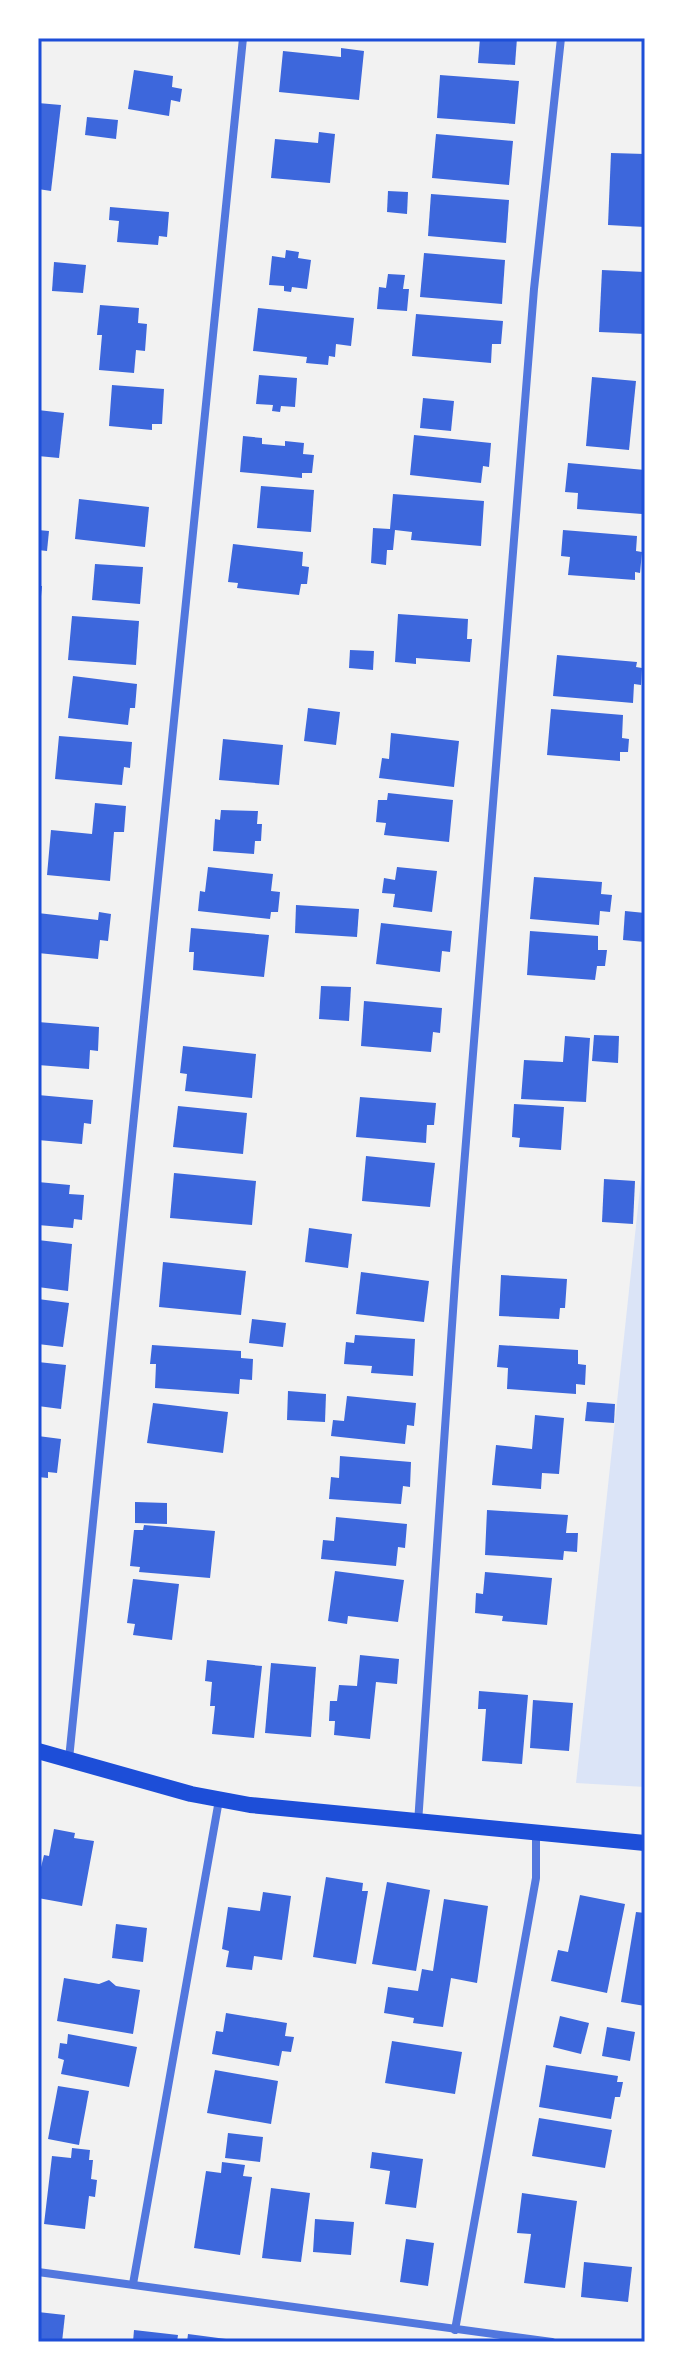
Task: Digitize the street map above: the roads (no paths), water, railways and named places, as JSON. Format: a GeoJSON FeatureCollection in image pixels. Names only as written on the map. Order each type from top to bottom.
{"type":"FeatureCollection","features":[{"type":"Feature","properties":{"kind":"main road"},"geometry":{"type":"LineString","coordinates":[[38,1751],[219,1800],[418,1823],[645,1843]]}},
{"type":"Feature","properties":{"kind":"street"},"geometry":{"type":"LineString","coordinates":[[69,1760],[243,38]]}},
{"type":"Feature","properties":{"kind":"street"},"geometry":{"type":"LineString","coordinates":[[418,1823],[456,1267],[534,289],[561,38]]}},
{"type":"Feature","properties":{"kind":"street"},"geometry":{"type":"LineString","coordinates":[[133,2284],[219,1800]]}},
{"type":"Feature","properties":{"kind":"street"},"geometry":{"type":"LineString","coordinates":[[455,2330],[536,1878],[536,1834]]}},
{"type":"Feature","properties":{"kind":"street"},"geometry":{"type":"LineString","coordinates":[[38,2272],[552,2342]]}}]}
